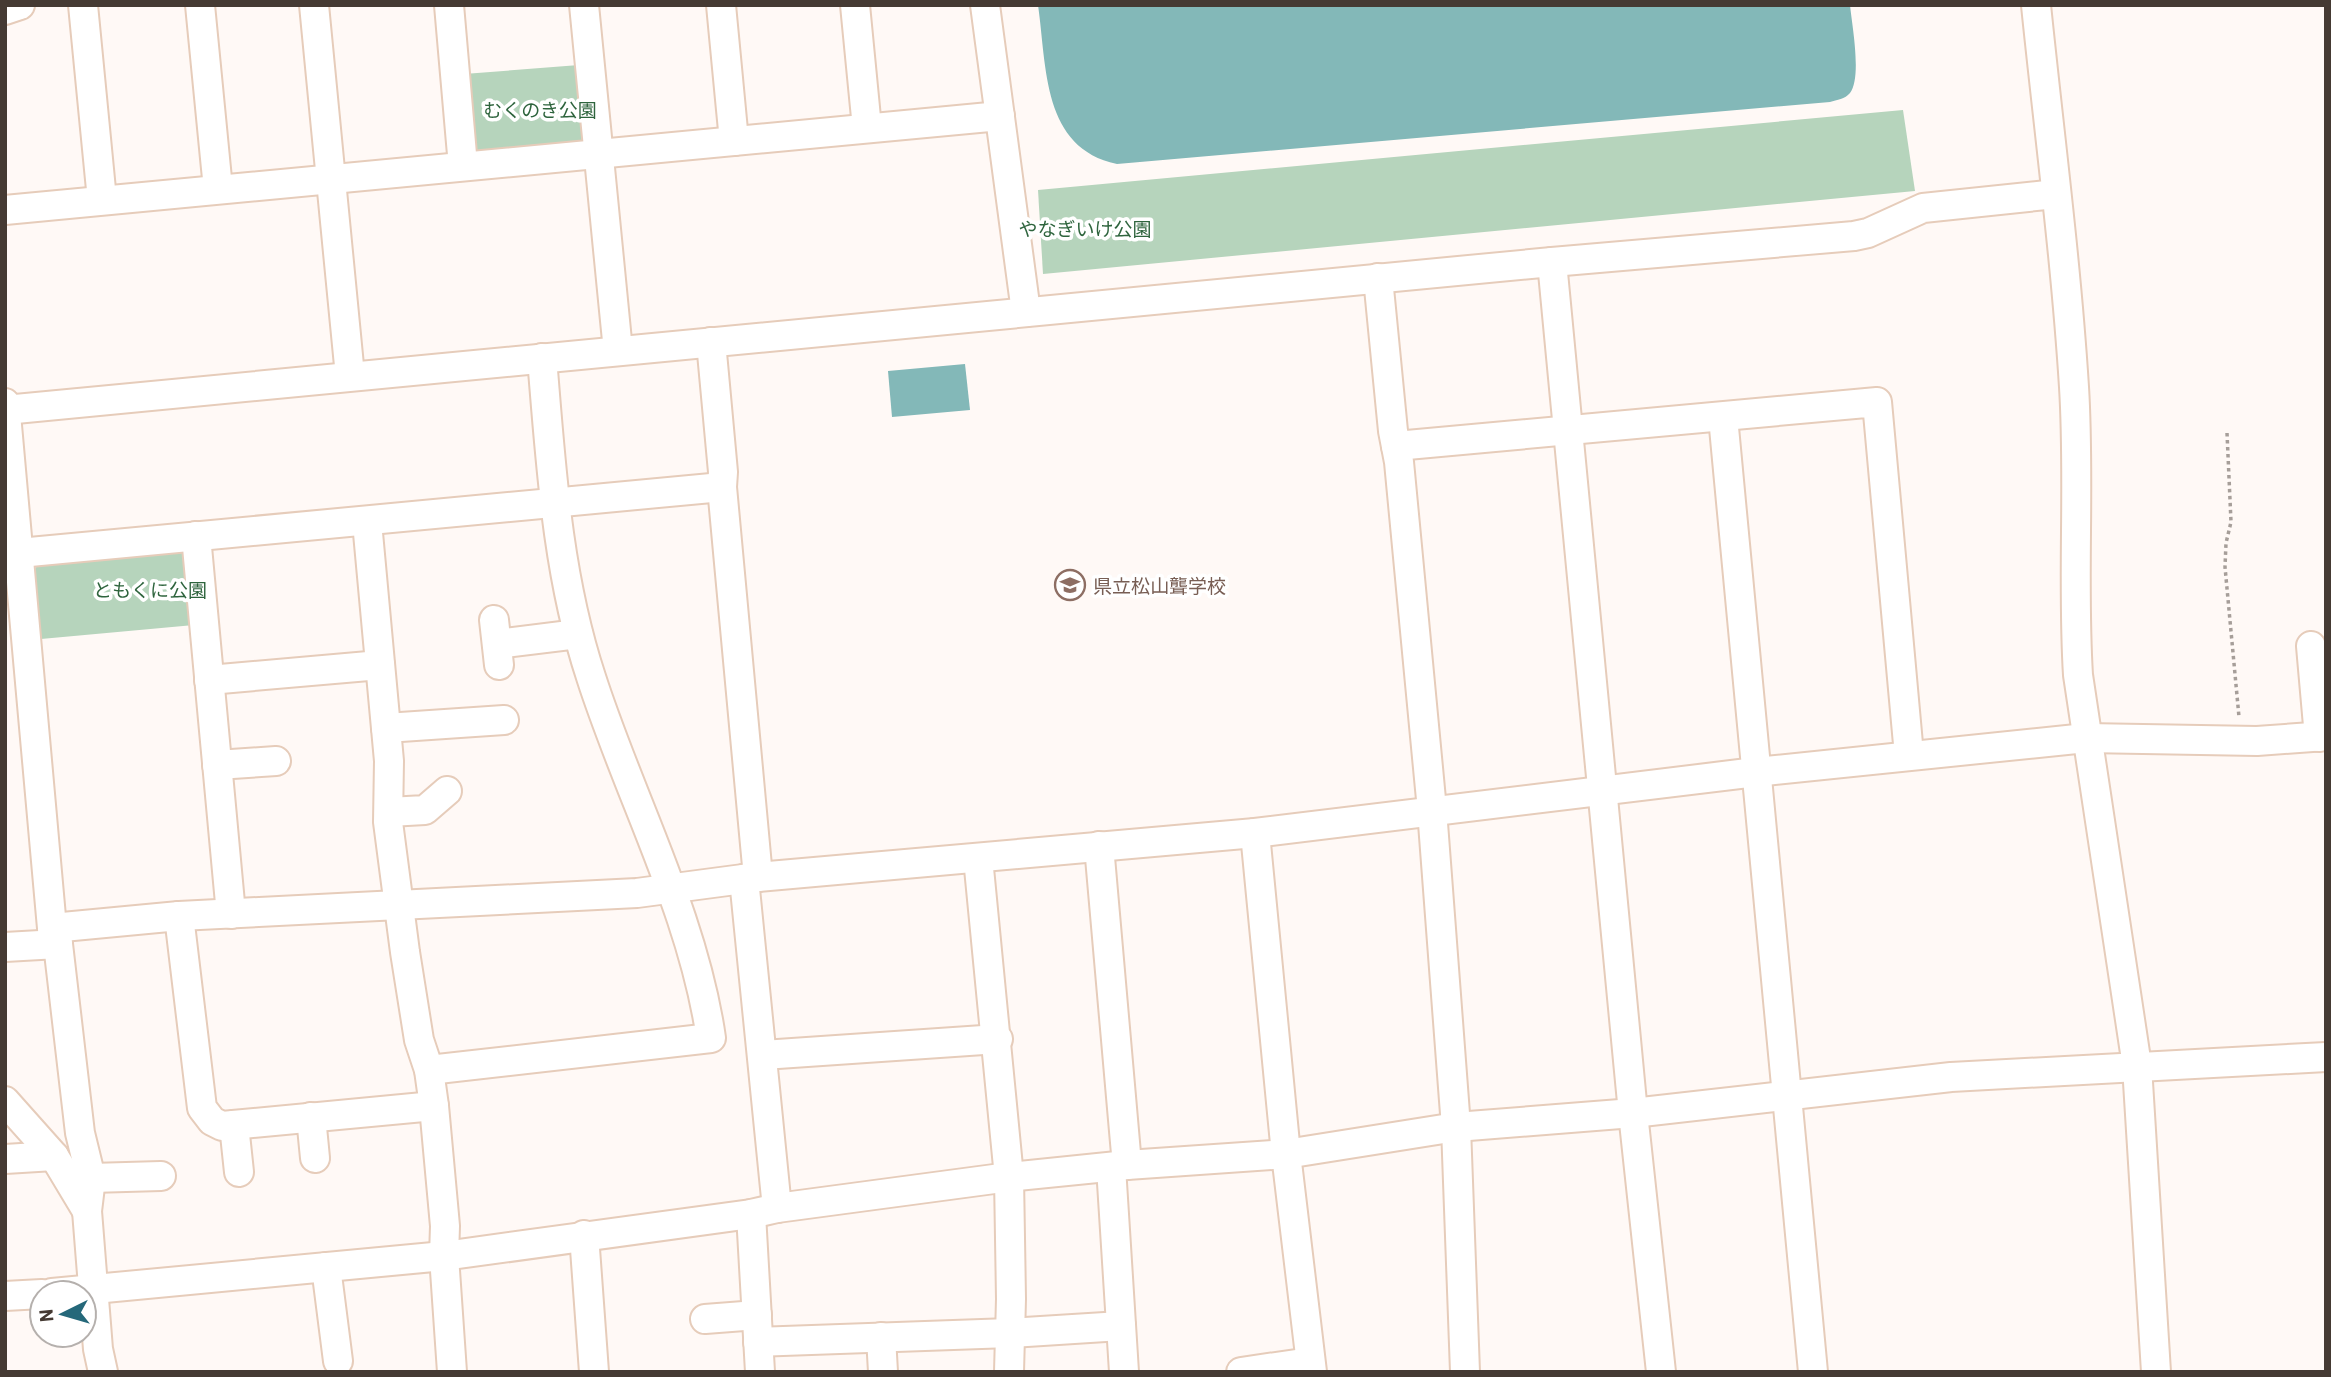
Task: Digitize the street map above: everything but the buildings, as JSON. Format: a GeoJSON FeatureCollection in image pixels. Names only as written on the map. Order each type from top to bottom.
{"type":"FeatureCollection","features":[{"type":"Feature","properties":{"kind":"street"},"geometry":{"type":"LineString","coordinates":[[5,10],[20,5]]}},
{"type":"Feature","properties":{"kind":"street"},"geometry":{"type":"LineString","coordinates":[[83,5],[102,200]]}},
{"type":"Feature","properties":{"kind":"street"},"geometry":{"type":"LineString","coordinates":[[200,5],[218,189]]}},
{"type":"Feature","properties":{"kind":"street"},"geometry":{"type":"LineString","coordinates":[[314,5],[350,376]]}},
{"type":"Feature","properties":{"kind":"street"},"geometry":{"type":"LineString","coordinates":[[449,5],[463,166]]}},
{"type":"Feature","properties":{"kind":"street"},"geometry":{"type":"LineString","coordinates":[[584,5],[618,351]]}},
{"type":"Feature","properties":{"kind":"street"},"geometry":{"type":"LineString","coordinates":[[721,5],[734,141]]}},
{"type":"Feature","properties":{"kind":"street"},"geometry":{"type":"LineString","coordinates":[[855,5],[867,128]]}},
{"type":"Feature","properties":{"kind":"street"},"geometry":{"type":"LineString","coordinates":[[985,5],[1026,312]]}},
{"type":"Feature","properties":{"kind":"street"},"geometry":{"type":"LineString","coordinates":[[2036,5],[2068,301],[2074,388],[2075,623],[2078,675],[2137,1066],[2157,1372]]}},
{"type":"Feature","properties":{"kind":"street"},"geometry":{"type":"LineString","coordinates":[[5,210],[1000,116]]}},
{"type":"Feature","properties":{"kind":"street"},"geometry":{"type":"LineString","coordinates":[[6,410],[1378,278],[1854,236],[1868,233],[1923,208],[2056,194]]}},
{"type":"Feature","properties":{"kind":"street"},"geometry":{"type":"LineString","coordinates":[[1552,262],[1633,1113],[1661,1372]]}},
{"type":"Feature","properties":{"kind":"street"},"geometry":{"type":"LineString","coordinates":[[1378,278],[1432,810],[1456,1127],[1465,1372]]}},
{"type":"Feature","properties":{"kind":"street"},"geometry":{"type":"LineString","coordinates":[[711,342],[723,472],[763,1055],[764,1210],[758,1328],[760,1372]]}},
{"type":"Feature","properties":{"kind":"street"},"geometry":{"type":"LineString","coordinates":[[429,1070],[711,1038],[707,1007],[671,889],[591,678],[578,635],[561,556],[542,359]]}},
{"type":"Feature","properties":{"kind":"street"},"geometry":{"type":"LineString","coordinates":[[1396,446],[1877,402],[1909,755]]}},
{"type":"Feature","properties":{"kind":"street"},"geometry":{"type":"LineString","coordinates":[[5,403],[19,553],[16,666],[80,1133],[91,1178],[87,1211],[92,1279]]}},
{"type":"Feature","properties":{"kind":"street"},"geometry":{"type":"LineString","coordinates":[[1723,417],[1813,1372]]}},
{"type":"Feature","properties":{"kind":"street"},"geometry":{"type":"LineString","coordinates":[[19,553],[367,522],[722,486]]}},
{"type":"Feature","properties":{"kind":"street"},"geometry":{"type":"LineString","coordinates":[[367,522],[389,761],[388,812],[419,1040],[429,1070],[434,1106],[445,1226],[444,1256],[452,1372]]}},
{"type":"Feature","properties":{"kind":"street"},"geometry":{"type":"LineString","coordinates":[[195,536],[231,914]]}},
{"type":"Feature","properties":{"kind":"street"},"geometry":{"type":"LineString","coordinates":[[497,643],[578,635]]}},
{"type":"Feature","properties":{"kind":"street"},"geometry":{"type":"LineString","coordinates":[[5,947],[179,916],[624,894],[751,878],[1255,833],[1756,772],[2087,738],[2241,740],[2322,736],[2311,646]]}},
{"type":"Feature","properties":{"kind":"street"},"geometry":{"type":"LineString","coordinates":[[209,680],[380,665]]}},
{"type":"Feature","properties":{"kind":"street"},"geometry":{"type":"LineString","coordinates":[[386,728],[504,720]]}},
{"type":"Feature","properties":{"kind":"street"},"geometry":{"type":"LineString","coordinates":[[217,765],[276,761]]}},
{"type":"Feature","properties":{"kind":"street"},"geometry":{"type":"LineString","coordinates":[[388,812],[425,810],[447,791]]}},
{"type":"Feature","properties":{"kind":"street"},"geometry":{"type":"LineString","coordinates":[[1241,1372],[1311,1367],[1286,1154],[1255,833]]}},
{"type":"Feature","properties":{"kind":"street"},"geometry":{"type":"LineString","coordinates":[[1098,846],[1119,1166],[1124,1372]]}},
{"type":"Feature","properties":{"kind":"street"},"geometry":{"type":"LineString","coordinates":[[978,858],[998,1039],[1009,1177],[1009,1372]]}},
{"type":"Feature","properties":{"kind":"street"},"geometry":{"type":"LineString","coordinates":[[179,916],[202,1108],[212,1121],[222,1126],[434,1106]]}},
{"type":"Feature","properties":{"kind":"street"},"geometry":{"type":"LineString","coordinates":[[763,1055],[998,1039]]}},
{"type":"Feature","properties":{"kind":"street"},"geometry":{"type":"LineString","coordinates":[[98,1290],[444,1256],[1009,1177],[1286,1154],[1456,1127],[1633,1113],[1951,1077],[2326,1057]]}},
{"type":"Feature","properties":{"kind":"street"},"geometry":{"type":"LineString","coordinates":[[5,1101],[54,1156],[87,1211]]}},
{"type":"Feature","properties":{"kind":"street"},"geometry":{"type":"LineString","coordinates":[[311,1117],[315,1158]]}},
{"type":"Feature","properties":{"kind":"street"},"geometry":{"type":"LineString","coordinates":[[234,1125],[239,1172]]}},
{"type":"Feature","properties":{"kind":"street"},"geometry":{"type":"LineString","coordinates":[[5,1159],[54,1156]]}},
{"type":"Feature","properties":{"kind":"street"},"geometry":{"type":"LineString","coordinates":[[91,1178],[161,1176]]}},
{"type":"Feature","properties":{"kind":"street"},"geometry":{"type":"LineString","coordinates":[[584,1235],[594,1372]]}},
{"type":"Feature","properties":{"kind":"street"},"geometry":{"type":"LineString","coordinates":[[326,1267],[338,1361]]}},
{"type":"Feature","properties":{"kind":"street"},"geometry":{"type":"LineString","coordinates":[[5,1296],[28,1295]]}},
{"type":"Feature","properties":{"kind":"street"},"geometry":{"type":"LineString","coordinates":[[705,1319],[758,1328],[881,1337],[1010,1333],[1121,1325]]}},
{"type":"Feature","properties":{"kind":"street"},"geometry":{"type":"LineString","coordinates":[[98,1331],[103,1372]]}},
{"type":"Feature","properties":{"kind":"street"},"geometry":{"type":"LineString","coordinates":[[881,1337],[883,1372]]}},
{"type":"Feature","properties":{"kind":"path"},"geometry":{"type":"LineString","coordinates":[[2227,433],[2231,522],[2225,543],[2225,567],[2241,740]]}},
{"type":"Feature","properties":{"kind":"green space","name":"むくのき公園"},"geometry":{"type":"Polygon","coordinates":[[[579,65],[584,138],[576,147],[483,155],[470,144],[464,74],[579,65]]]}},
{"type":"Feature","properties":{"kind":"green space","name":"やなぎいけ公園"},"geometry":{"type":"Polygon","coordinates":[[[1903,110],[1915,191],[1043,274],[1038,190],[1903,110]]]}},
{"type":"Feature","properties":{"kind":"green space","name":"ともくに公園"},"geometry":{"type":"Polygon","coordinates":[[[178,547],[187,555],[194,625],[41,639],[35,569],[41,560],[178,547]]]}},
{"type":"Feature","properties":{"kind":"water"},"geometry":{"type":"Polygon","coordinates":[[[1038,5],[1850,5],[1855,75],[1850,93],[1830,102],[1117,164],[1092,155],[1074,141],[1061,123],[1047,79],[1038,5]]]}},
{"type":"Feature","properties":{"kind":"water"},"geometry":{"type":"Polygon","coordinates":[[[965,364],[970,410],[892,417],[888,371],[965,364]]]}},
{"type":"Feature","properties":{"kind":"place","name":"県立松山聾学校"},"geometry":{"type":"Point","coordinates":[1070,585]}}]}
